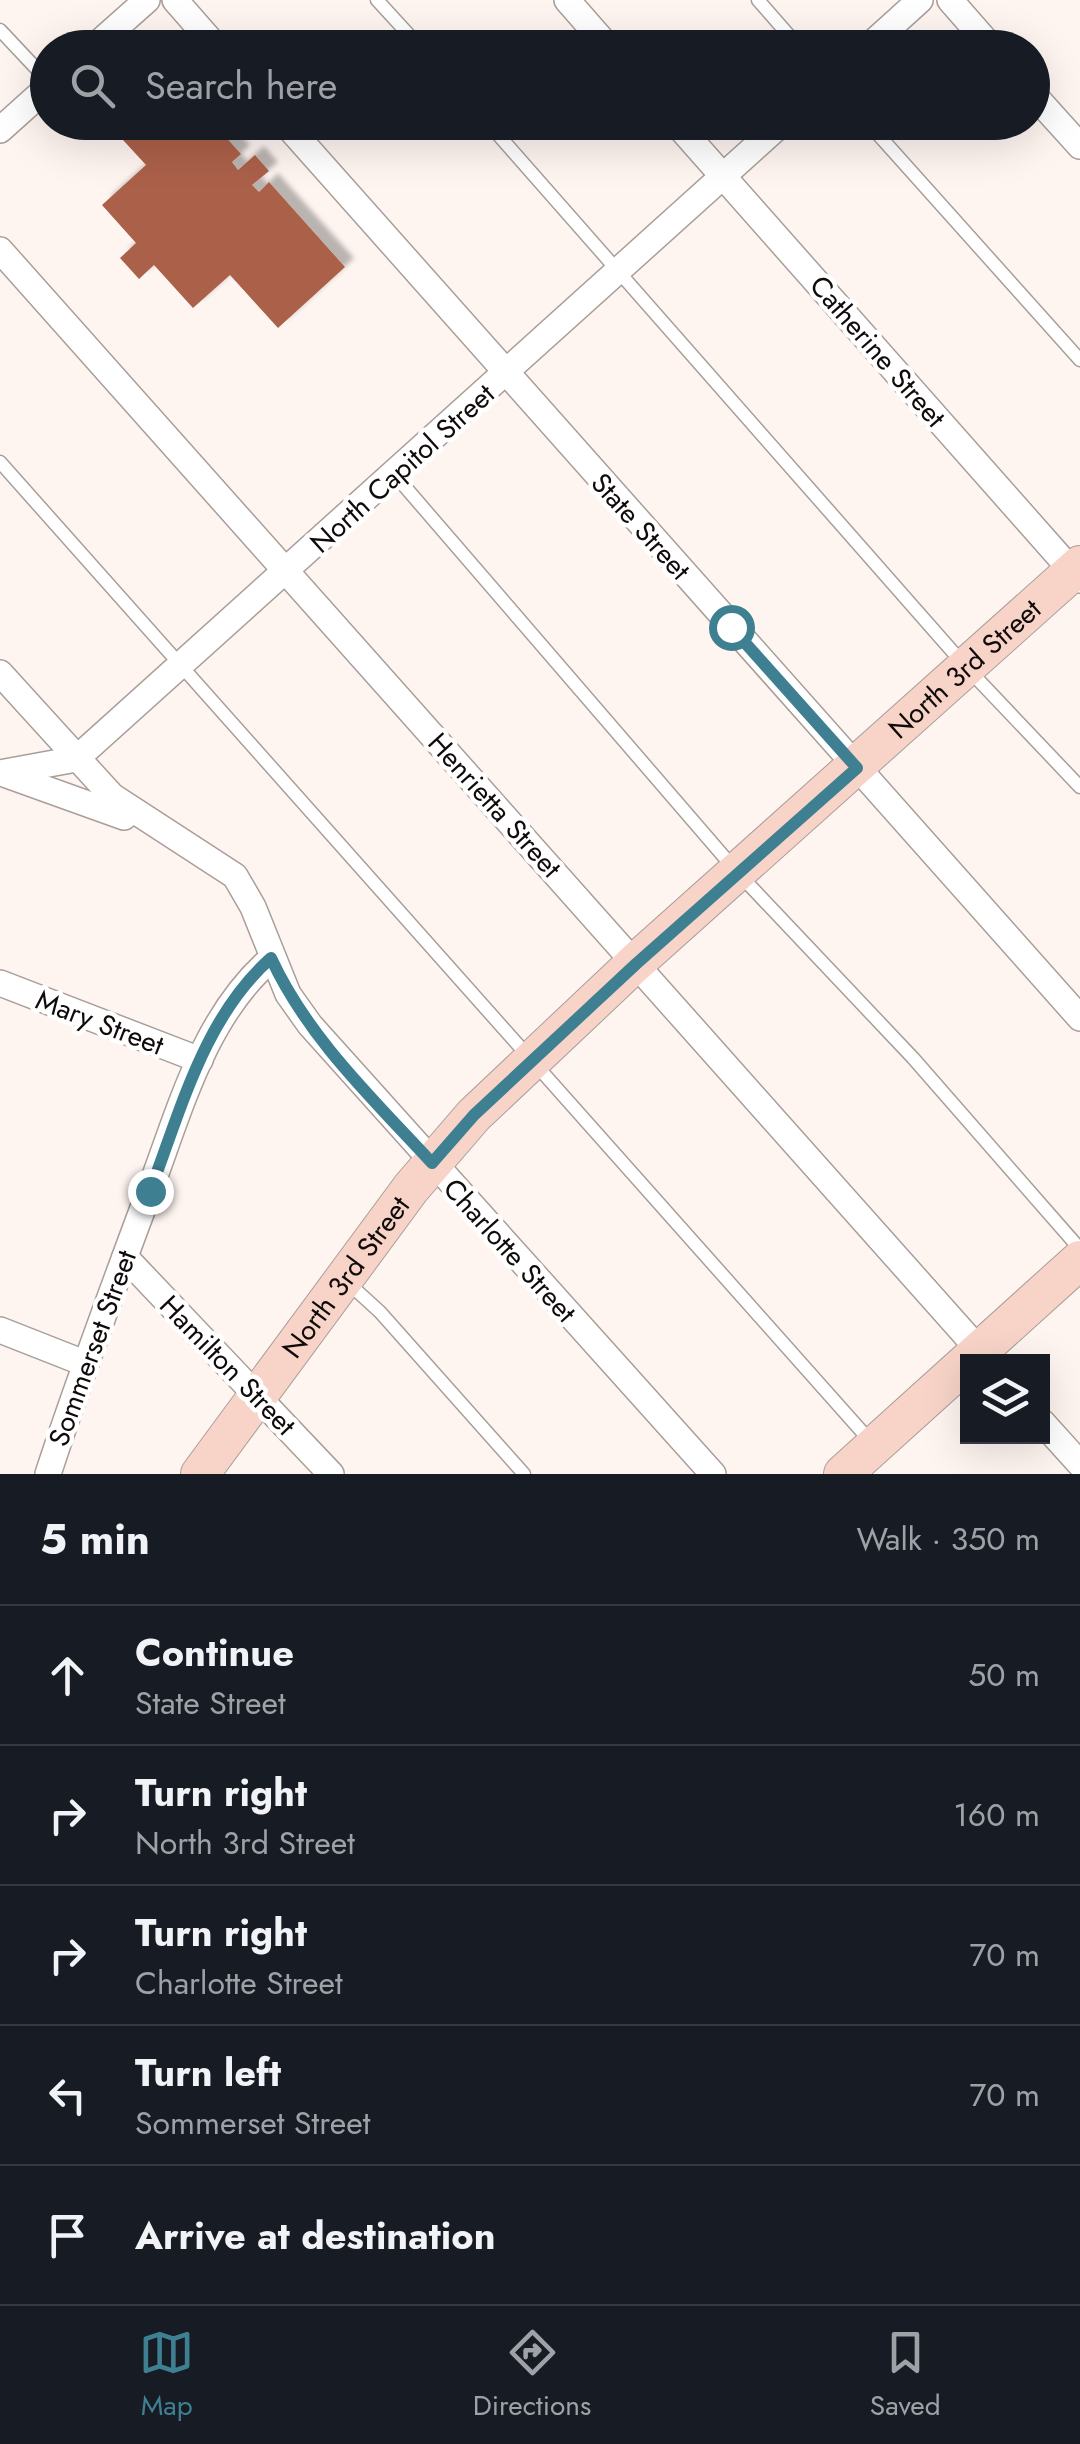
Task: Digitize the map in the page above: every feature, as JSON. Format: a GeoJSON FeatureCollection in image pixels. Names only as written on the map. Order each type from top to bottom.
{"type":"FeatureCollection","features":[{"type":"Feature","properties":{"kind":"main road","name":"North 3rd Street"},"geometry":{"type":"LineString","coordinates":[[200,1474],[432,1163],[474,1115],[738,872],[1078,572]]}},
{"type":"Feature","properties":{"kind":"main road"},"geometry":{"type":"LineString","coordinates":[[986,1354],[1080,1260]]}},
{"type":"Feature","properties":{"kind":"main road"},"geometry":{"type":"LineString","coordinates":[[843,1474],[960,1375]]}},
{"type":"Feature","properties":{"kind":"street"},"geometry":{"type":"LineString","coordinates":[[113,30],[147,0]]}},
{"type":"Feature","properties":{"kind":"street"},"geometry":{"type":"LineString","coordinates":[[175,0],[201,30]]}},
{"type":"Feature","properties":{"kind":"street"},"geometry":{"type":"LineString","coordinates":[[566,0],[593,30]]}},
{"type":"Feature","properties":{"kind":"street"},"geometry":{"type":"LineString","coordinates":[[887,30],[920,0]]}},
{"type":"Feature","properties":{"kind":"street"},"geometry":{"type":"LineString","coordinates":[[950,0],[976,30]]}},
{"type":"Feature","properties":{"kind":"street"},"geometry":{"type":"LineString","coordinates":[[0,130],[30,101]]}},
{"type":"Feature","properties":{"kind":"street"},"geometry":{"type":"LineString","coordinates":[[1050,113],[1080,146]]}},
{"type":"Feature","properties":{"kind":"street","name":"State Street"},"geometry":{"type":"LineString","coordinates":[[300,140],[1080,1018]]}},
{"type":"Feature","properties":{"kind":"street","name":"Catherine Street"},"geometry":{"type":"LineString","coordinates":[[691,140],[1078,572]]}},
{"type":"Feature","properties":{"kind":"street","name":"North Capitol Street"},"geometry":{"type":"LineString","coordinates":[[0,773],[76,758],[288,572],[763,140]]}},
{"type":"Feature","properties":{"kind":"street","name":"Henrietta Street"},"geometry":{"type":"LineString","coordinates":[[0,250],[982,1354]]}},
{"type":"Feature","properties":{"kind":"street","name":"Charlotte Street"},"geometry":{"type":"LineString","coordinates":[[0,673],[112,796],[235,876],[253,907],[288,994],[310,1025],[713,1474]]}},
{"type":"Feature","properties":{"kind":"street"},"geometry":{"type":"LineString","coordinates":[[0,773],[78,798],[180,841]]}},
{"type":"Feature","properties":{"kind":"street","name":"Sommerset Street"},"geometry":{"type":"LineString","coordinates":[[48,1474],[84,1363],[200,1060],[236,993],[271,958]]}},
{"type":"Feature","properties":{"kind":"street","name":"Mary Street"},"geometry":{"type":"LineString","coordinates":[[0,984],[200,1060]]}},
{"type":"Feature","properties":{"kind":"street","name":"Hamilton Street"},"geometry":{"type":"LineString","coordinates":[[125,1257],[331,1474]]}},
{"type":"Feature","properties":{"kind":"street"},"geometry":{"type":"LineString","coordinates":[[0,1330],[84,1363]]}},
{"type":"Feature","properties":{"kind":"street"},"geometry":{"type":"LineString","coordinates":[[1050,1431],[1080,1464]]}},
{"type":"Feature","properties":{"kind":"lane"},"geometry":{"type":"LineString","coordinates":[[377,0],[404,30]]}},
{"type":"Feature","properties":{"kind":"lane"},"geometry":{"type":"LineString","coordinates":[[758,0],[784,30]]}},
{"type":"Feature","properties":{"kind":"lane"},"geometry":{"type":"LineString","coordinates":[[0,30],[30,64]]}},
{"type":"Feature","properties":{"kind":"lane"},"geometry":{"type":"LineString","coordinates":[[503,140],[967,668],[1080,786]]}},
{"type":"Feature","properties":{"kind":"lane"},"geometry":{"type":"LineString","coordinates":[[883,140],[1080,360]]}},
{"type":"Feature","properties":{"kind":"lane"},"geometry":{"type":"LineString","coordinates":[[0,462],[874,1445]]}},
{"type":"Feature","properties":{"kind":"lane"},"geometry":{"type":"LineString","coordinates":[[394,474],[738,872],[901,1045],[1080,1249]]}},
{"type":"Feature","properties":{"kind":"lane"},"geometry":{"type":"LineString","coordinates":[[344,1279],[380,1312],[524,1474]]}},
{"type":"Feature","properties":{"kind":"building"},"geometry":{"type":"Polygon","coordinates":[[[123,140],[228,140],[241,154],[232,162],[238,170],[255,155],[269,171],[252,185],[259,192],[269,182],[345,267],[278,328],[230,275],[193,308],[154,265],[139,279],[120,258],[136,243],[102,205],[146,165],[123,140]]]}},
{"type":"Feature","properties":{"kind":"route"},"geometry":{"type":"LineString","coordinates":[[150,1191],[200,1060],[236,993],[271,958],[288,994],[310,1025],[432,1163],[474,1115],[636,964],[857,768],[731,627]]}}]}
